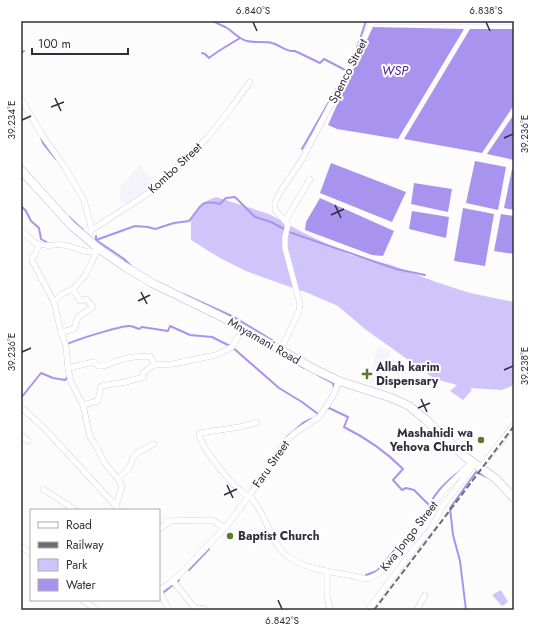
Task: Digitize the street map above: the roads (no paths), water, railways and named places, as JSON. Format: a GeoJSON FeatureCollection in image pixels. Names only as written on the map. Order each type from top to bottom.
{"type":"FeatureCollection","features":[{"type":"Feature","properties":{"kind":"street","name":"Spenco Street"},"geometry":{"type":"LineString","coordinates":[[286,221],[274,210],[275,202],[301,161],[343,85],[372,21],[514,22]]}},
{"type":"Feature","properties":{"kind":"street","name":"Kombo Street"},"geometry":{"type":"LineString","coordinates":[[86,239],[93,229],[158,186],[207,138],[250,82]]}},
{"type":"Feature","properties":{"kind":"street"},"geometry":{"type":"LineString","coordinates":[[21,100],[42,135],[64,166],[84,200],[92,226],[91,232]]}},
{"type":"Feature","properties":{"kind":"street","name":"Mnyamani Road"},"geometry":{"type":"LineString","coordinates":[[21,170],[71,225],[98,250],[152,283],[222,317],[281,352],[339,381],[392,398],[409,406],[425,419],[451,446],[496,479],[514,498]]}},
{"type":"Feature","properties":{"kind":"street"},"geometry":{"type":"LineString","coordinates":[[281,352],[299,311],[300,304],[285,248],[285,237],[288,227],[286,221],[310,179]]}},
{"type":"Feature","properties":{"kind":"street"},"geometry":{"type":"LineString","coordinates":[[21,230],[33,241],[39,244],[65,245],[78,250],[98,250],[86,276],[73,289],[62,294],[54,302]]}},
{"type":"Feature","properties":{"kind":"street"},"geometry":{"type":"LineString","coordinates":[[39,244],[35,254],[32,256],[32,260],[54,302],[66,346],[71,382],[83,405],[90,437],[104,462],[122,486],[117,508]]}},
{"type":"Feature","properties":{"kind":"street"},"geometry":{"type":"LineString","coordinates":[[61,332],[74,329],[78,317],[93,307],[86,299],[80,301],[73,289]]}},
{"type":"Feature","properties":{"kind":"street"},"geometry":{"type":"LineString","coordinates":[[83,405],[98,401],[101,386],[126,382],[144,377],[143,372],[154,365],[173,364],[216,355],[232,347],[243,329]]}},
{"type":"Feature","properties":{"kind":"street"},"geometry":{"type":"LineString","coordinates":[[68,368],[94,362],[98,366],[101,366],[133,357],[150,356],[154,365]]}},
{"type":"Feature","properties":{"kind":"street","name":"Faru Street"},"geometry":{"type":"LineString","coordinates":[[160,589],[173,581],[225,528],[286,442],[296,432],[319,417],[332,398],[339,381]]}},
{"type":"Feature","properties":{"kind":"street"},"geometry":{"type":"LineString","coordinates":[[22,409],[44,428],[117,508]]}},
{"type":"Feature","properties":{"kind":"street","name":"Faru Street"},"geometry":{"type":"LineString","coordinates":[[249,496],[235,485],[208,453],[199,436],[199,433],[240,427],[257,422]]}},
{"type":"Feature","properties":{"kind":"street"},"geometry":{"type":"LineString","coordinates":[[476,464],[514,425]]}},
{"type":"Feature","properties":{"kind":"street"},"geometry":{"type":"LineString","coordinates":[[21,435],[28,441]]}},
{"type":"Feature","properties":{"kind":"street"},"geometry":{"type":"LineString","coordinates":[[118,479],[129,468],[137,453],[154,444]]}},
{"type":"Feature","properties":{"kind":"street","name":"Kwa Jongo Street"},"geometry":{"type":"LineString","coordinates":[[249,496],[263,516],[272,537],[286,554],[308,567],[365,579],[378,575],[384,569],[445,489],[476,464]]}},
{"type":"Feature","properties":{"kind":"street","name":"Kwa Jongo Street"},"geometry":{"type":"LineString","coordinates":[[368,610],[416,546],[431,529],[442,507],[476,464]]}},
{"type":"Feature","properties":{"kind":"street"},"geometry":{"type":"LineString","coordinates":[[42,489],[73,509]]}},
{"type":"Feature","properties":{"kind":"street"},"geometry":{"type":"LineString","coordinates":[[160,528],[168,523],[166,521],[186,520],[212,520],[225,528]]}},
{"type":"Feature","properties":{"kind":"street"},"geometry":{"type":"LineString","coordinates":[[21,546],[30,553]]}},
{"type":"Feature","properties":{"kind":"street"},"geometry":{"type":"LineString","coordinates":[[326,571],[327,596],[330,610]]}},
{"type":"Feature","properties":{"kind":"street"},"geometry":{"type":"LineString","coordinates":[[173,581],[194,607],[199,609],[204,608]]}},
{"type":"Feature","properties":{"kind":"street","name":"Faru Street"},"geometry":{"type":"LineString","coordinates":[[160,592],[168,610]]}},
{"type":"Feature","properties":{"kind":"street"},"geometry":{"type":"LineString","coordinates":[[417,610],[425,595]]}},
{"type":"Feature","properties":{"kind":"street"},"geometry":{"type":"LineString","coordinates":[[84,601],[97,610]]}},
{"type":"Feature","properties":{"kind":"water","name":"WSP"},"geometry":{"type":"Polygon","coordinates":[[[372,27],[464,29],[398,139],[337,129],[328,125],[372,27]]]}},
{"type":"Feature","properties":{"kind":"water","name":"WSP"},"geometry":{"type":"Polygon","coordinates":[[[470,29],[514,29],[514,105],[482,153],[404,139],[470,29]]]}},
{"type":"Feature","properties":{"kind":"water"},"geometry":{"type":"Polygon","coordinates":[[[514,114],[514,160],[487,154],[514,114]]]}},
{"type":"Feature","properties":{"kind":"water"},"geometry":{"type":"Polygon","coordinates":[[[475,161],[506,167],[498,210],[466,203],[475,161]]]}},
{"type":"Feature","properties":{"kind":"water"},"geometry":{"type":"Polygon","coordinates":[[[331,163],[406,192],[392,222],[320,193],[331,163]]]}},
{"type":"Feature","properties":{"kind":"water"},"geometry":{"type":"Polygon","coordinates":[[[512,169],[514,169],[514,210],[504,208],[512,169]]]}},
{"type":"Feature","properties":{"kind":"water"},"geometry":{"type":"Polygon","coordinates":[[[414,183],[452,189],[448,212],[411,204],[414,183]]]}},
{"type":"Feature","properties":{"kind":"water"},"geometry":{"type":"Polygon","coordinates":[[[320,198],[394,231],[383,256],[372,255],[305,230],[306,222],[320,198]]]}},
{"type":"Feature","properties":{"kind":"water"},"geometry":{"type":"Polygon","coordinates":[[[463,208],[494,214],[485,266],[454,261],[463,208]]]}},
{"type":"Feature","properties":{"kind":"water"},"geometry":{"type":"Polygon","coordinates":[[[412,211],[449,217],[446,238],[409,229],[412,211]]]}},
{"type":"Feature","properties":{"kind":"water"},"geometry":{"type":"Polygon","coordinates":[[[501,214],[514,216],[514,254],[494,251],[501,214]]]}},
{"type":"Feature","properties":{"kind":"waterway"},"geometry":{"type":"LineString","coordinates":[[213,21],[227,28],[239,38],[244,40],[250,42],[272,43],[288,50],[295,51],[320,63],[324,59],[347,71]]}},
{"type":"Feature","properties":{"kind":"waterway"},"geometry":{"type":"LineString","coordinates":[[357,48],[366,21]]}},
{"type":"Feature","properties":{"kind":"waterway"},"geometry":{"type":"LineString","coordinates":[[202,53],[209,58],[240,38]]}},
{"type":"Feature","properties":{"kind":"waterway"},"geometry":{"type":"LineString","coordinates":[[302,149],[345,74]]}},
{"type":"Feature","properties":{"kind":"waterway"},"geometry":{"type":"LineString","coordinates":[[41,137],[43,143],[56,159]]}},
{"type":"Feature","properties":{"kind":"waterway"},"geometry":{"type":"LineString","coordinates":[[96,240],[135,226],[155,229],[174,223],[189,221],[204,203],[220,204],[226,198],[235,197],[255,217],[271,222],[284,229]]}},
{"type":"Feature","properties":{"kind":"waterway"},"geometry":{"type":"LineString","coordinates":[[21,206],[26,211],[31,221],[39,228],[41,239],[48,243]]}},
{"type":"Feature","properties":{"kind":"waterway"},"geometry":{"type":"LineString","coordinates":[[69,217],[83,230]]}},
{"type":"Feature","properties":{"kind":"waterway"},"geometry":{"type":"LineString","coordinates":[[289,232],[396,269],[425,275]]}},
{"type":"Feature","properties":{"kind":"waterway"},"geometry":{"type":"LineString","coordinates":[[96,240],[124,259],[131,266]]}},
{"type":"Feature","properties":{"kind":"waterway"},"geometry":{"type":"LineString","coordinates":[[183,294],[234,317],[275,342]]}},
{"type":"Feature","properties":{"kind":"waterway"},"geometry":{"type":"LineString","coordinates":[[66,345],[77,340],[125,326],[139,329],[142,327],[168,331],[170,326],[190,335],[212,337],[232,347],[279,388],[318,414]]}},
{"type":"Feature","properties":{"kind":"waterway"},"geometry":{"type":"LineString","coordinates":[[290,360],[304,368]]}},
{"type":"Feature","properties":{"kind":"waterway"},"geometry":{"type":"LineString","coordinates":[[21,398],[41,373],[53,378],[65,380],[68,377]]}},
{"type":"Feature","properties":{"kind":"waterway"},"geometry":{"type":"LineString","coordinates":[[318,375],[333,383],[334,388]]}},
{"type":"Feature","properties":{"kind":"waterway"},"geometry":{"type":"LineString","coordinates":[[327,409],[329,408],[348,417],[344,427],[375,445],[403,469],[393,480],[402,490],[406,488],[414,490],[430,506]]}},
{"type":"Feature","properties":{"kind":"waterway"},"geometry":{"type":"LineString","coordinates":[[287,437],[303,423],[311,419]]}},
{"type":"Feature","properties":{"kind":"waterway"},"geometry":{"type":"LineString","coordinates":[[431,503],[448,481],[460,471]]}},
{"type":"Feature","properties":{"kind":"waterway"},"geometry":{"type":"LineString","coordinates":[[466,610],[460,561],[453,535],[450,508],[476,472],[487,477]]}},
{"type":"Feature","properties":{"kind":"waterway"},"geometry":{"type":"LineString","coordinates":[[366,575],[377,571],[397,547]]}},
{"type":"Feature","properties":{"kind":"waterway"},"geometry":{"type":"LineString","coordinates":[[189,570],[209,549]]}},
{"type":"Feature","properties":{"kind":"waterway"},"geometry":{"type":"LineString","coordinates":[[163,593],[179,580]]}},
{"type":"Feature","properties":{"kind":"railway"},"geometry":{"type":"LineString","coordinates":[[374,610],[514,426]]}},
{"type":"Feature","properties":{"kind":"place","name":"Allah karim Dispensary"},"geometry":{"type":"Point","coordinates":[367,374]}},
{"type":"Feature","properties":{"kind":"place","name":"Mashahidi wa Yehova Church"},"geometry":{"type":"Point","coordinates":[481,440]}},
{"type":"Feature","properties":{"kind":"place","name":"Baptist Church"},"geometry":{"type":"Point","coordinates":[230,536]}}]}
